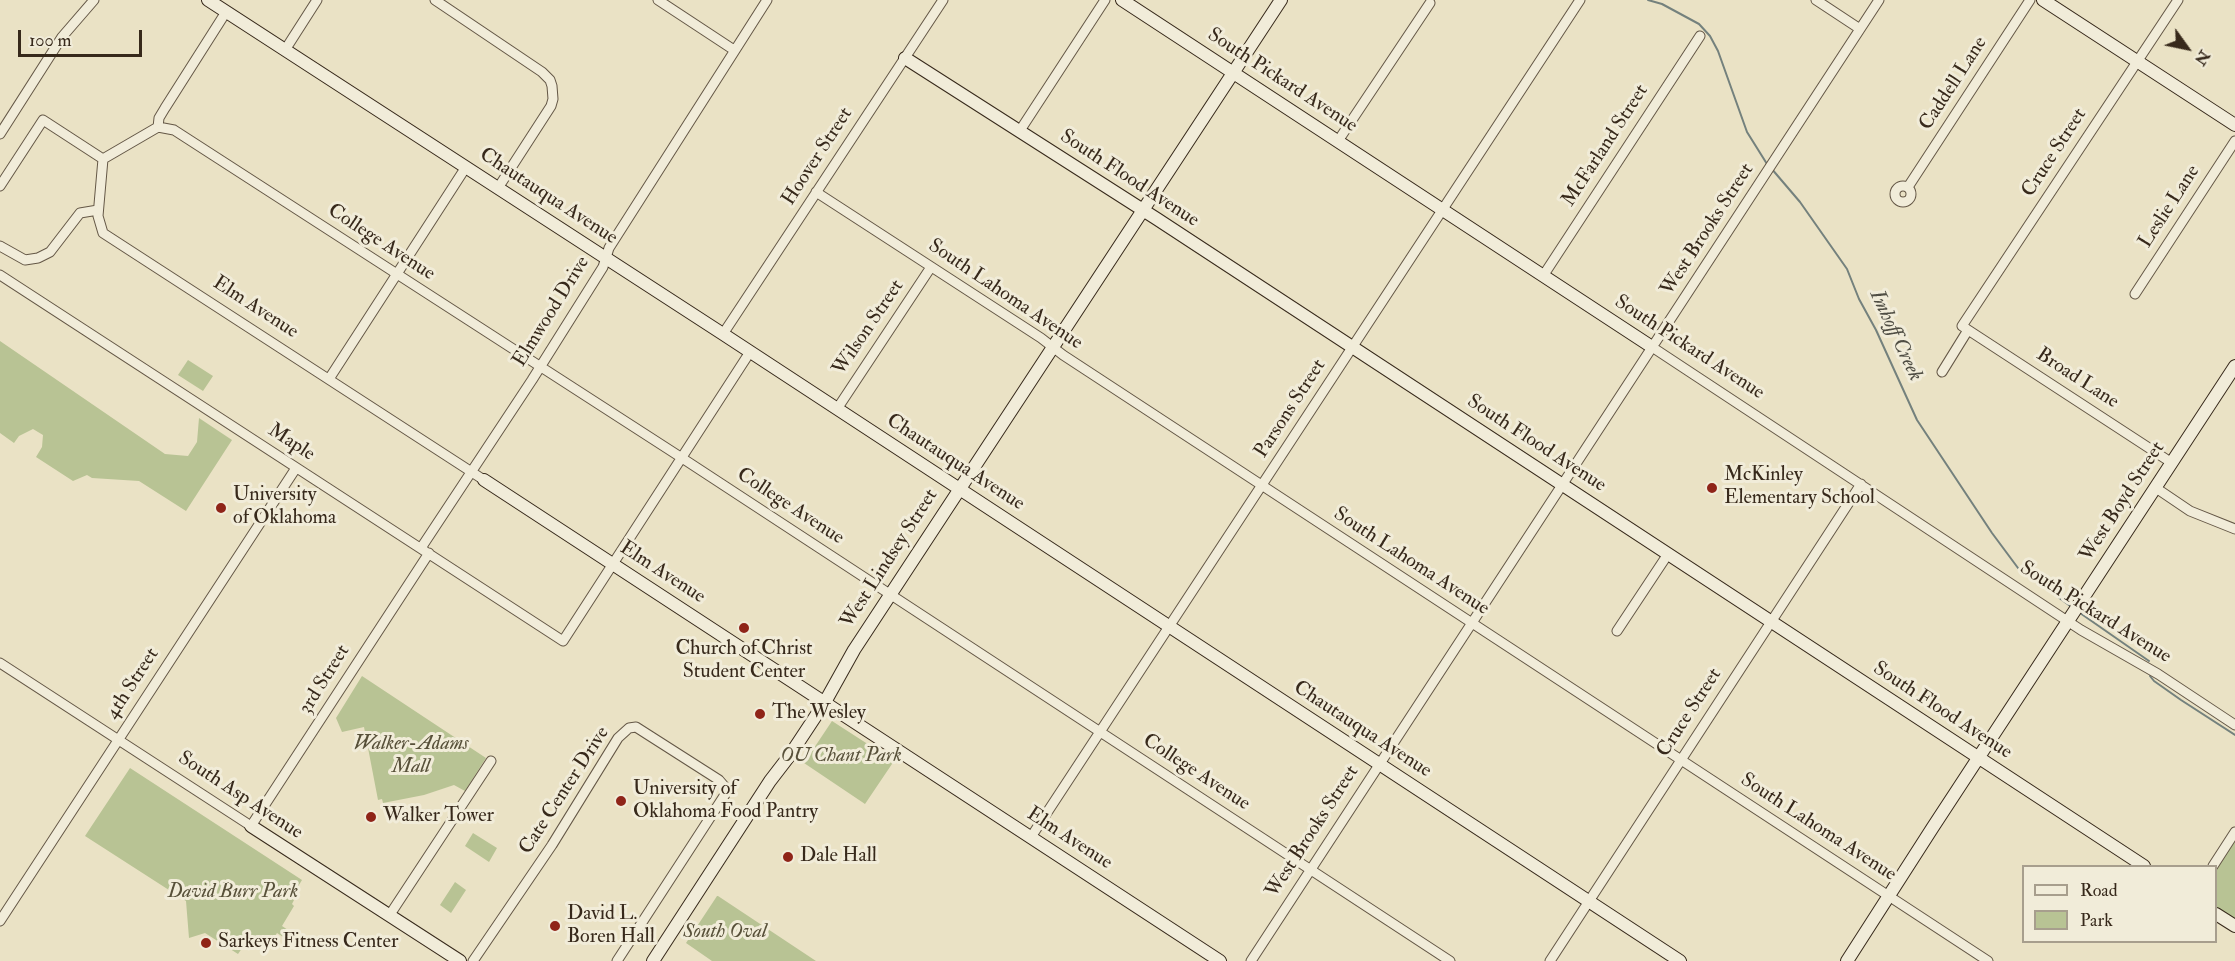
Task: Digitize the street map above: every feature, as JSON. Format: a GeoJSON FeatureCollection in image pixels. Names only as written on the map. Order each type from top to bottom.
{"type":"FeatureCollection","features":[{"type":"Feature","properties":{"kind":"street"},"geometry":{"type":"LineString","coordinates":[[0,134],[62,37],[94,0]]}},
{"type":"Feature","properties":{"kind":"street","name":"Chautauqua Avenue"},"geometry":{"type":"LineString","coordinates":[[208,0],[723,334],[1680,961]]}},
{"type":"Feature","properties":{"kind":"street"},"geometry":{"type":"LineString","coordinates":[[285,50],[317,0]]}},
{"type":"Feature","properties":{"kind":"street"},"geometry":{"type":"LineString","coordinates":[[435,0],[542,72],[552,86],[551,106],[498,188]]}},
{"type":"Feature","properties":{"kind":"street"},"geometry":{"type":"LineString","coordinates":[[657,0],[734,50]]}},
{"type":"Feature","properties":{"kind":"street","name":"Elmwood Drive"},"geometry":{"type":"LineString","coordinates":[[460,488],[603,267],[609,248],[767,0]]}},
{"type":"Feature","properties":{"kind":"street","name":"Hoover Street"},"geometry":{"type":"LineString","coordinates":[[723,334],[943,0]]}},
{"type":"Feature","properties":{"kind":"street"},"geometry":{"type":"LineString","coordinates":[[1019,132],[1105,0]]}},
{"type":"Feature","properties":{"kind":"street","name":"South Pickard Avenue"},"geometry":{"type":"LineString","coordinates":[[1122,0],[1861,484],[2235,725]]}},
{"type":"Feature","properties":{"kind":"street","name":"West Lindsey Street"},"geometry":{"type":"LineString","coordinates":[[652,961],[825,702],[854,650],[1281,0]]}},
{"type":"Feature","properties":{"kind":"street","name":"Parsons Street"},"geometry":{"type":"LineString","coordinates":[[1031,837],[1580,0]]}},
{"type":"Feature","properties":{"kind":"street"},"geometry":{"type":"LineString","coordinates":[[1816,0],[1860,29]]}},
{"type":"Feature","properties":{"kind":"street","name":"West Brooks Street"},"geometry":{"type":"LineString","coordinates":[[1251,961],[1880,0]]}},
{"type":"Feature","properties":{"kind":"street","name":"Caddell Lane"},"geometry":{"type":"LineString","coordinates":[[1908,187],[2030,0]]}},
{"type":"Feature","properties":{"kind":"street"},"geometry":{"type":"LineString","coordinates":[[2043,0],[2235,125]]}},
{"type":"Feature","properties":{"kind":"street","name":"Cruce Street"},"geometry":{"type":"LineString","coordinates":[[1942,372],[1965,328],[2178,0]]}},
{"type":"Feature","properties":{"kind":"street"},"geometry":{"type":"LineString","coordinates":[[1338,141],[1430,3]]}},
{"type":"Feature","properties":{"kind":"street"},"geometry":{"type":"LineString","coordinates":[[0,186],[43,120],[103,159],[158,127],[159,118],[226,12]]}},
{"type":"Feature","properties":{"kind":"street","name":"McFarland Street"},"geometry":{"type":"LineString","coordinates":[[1543,276],[1700,36]]}},
{"type":"Feature","properties":{"kind":"street","name":"South Flood Avenue"},"geometry":{"type":"LineString","coordinates":[[905,58],[1353,347],[2141,865]]}},
{"type":"Feature","properties":{"kind":"street","name":"College Avenue"},"geometry":{"type":"LineString","coordinates":[[158,127],[174,130],[891,594],[1450,961]]}},
{"type":"Feature","properties":{"kind":"street","name":"Leslie Lane"},"geometry":{"type":"LineString","coordinates":[[2135,294],[2235,141]]}},
{"type":"Feature","properties":{"kind":"street","name":"Elm Avenue"},"geometry":{"type":"LineString","coordinates":[[103,159],[98,210],[100,229],[109,238],[471,471],[1220,961]]}},
{"type":"Feature","properties":{"kind":"street"},"geometry":{"type":"LineString","coordinates":[[329,379],[466,167]]}},
{"type":"Feature","properties":{"kind":"street","name":"South Lahoma Avenue"},"geometry":{"type":"LineString","coordinates":[[816,192],[1988,961]]}},
{"type":"Feature","properties":{"kind":"street"},"geometry":{"type":"LineString","coordinates":[[0,246],[25,260],[38,258],[50,252],[80,213],[98,210]]}},
{"type":"Feature","properties":{"kind":"street","name":"Wilson Street"},"geometry":{"type":"LineString","coordinates":[[837,409],[931,267]]}},
{"type":"Feature","properties":{"kind":"street","name":"Maple"},"geometry":{"type":"LineString","coordinates":[[0,275],[563,641],[614,565]]}},
{"type":"Feature","properties":{"kind":"street","name":"Broad Lane"},"geometry":{"type":"LineString","coordinates":[[1965,328],[2172,463]]}},
{"type":"Feature","properties":{"kind":"street"},"geometry":{"type":"LineString","coordinates":[[614,565],[750,352]]}},
{"type":"Feature","properties":{"kind":"street","name":"West Boyd Street"},"geometry":{"type":"LineString","coordinates":[[1847,961],[2235,366]]}},
{"type":"Feature","properties":{"kind":"street","name":"4th Street"},"geometry":{"type":"LineString","coordinates":[[0,921],[296,468]]}},
{"type":"Feature","properties":{"kind":"street","name":"Cruce Street"},"geometry":{"type":"LineString","coordinates":[[1550,961],[1861,484]]}},
{"type":"Feature","properties":{"kind":"street","name":"3rd Street"},"geometry":{"type":"LineString","coordinates":[[251,826],[425,551],[460,488]]}},
{"type":"Feature","properties":{"kind":"street"},"geometry":{"type":"LineString","coordinates":[[2156,488],[2190,511],[2235,529]]}},
{"type":"Feature","properties":{"kind":"street"},"geometry":{"type":"LineString","coordinates":[[1617,631],[1668,554]]}},
{"type":"Feature","properties":{"kind":"street","name":"South Asp Avenue"},"geometry":{"type":"LineString","coordinates":[[0,663],[460,961]]}},
{"type":"Feature","properties":{"kind":"street","name":"Cate Center Drive"},"geometry":{"type":"LineString","coordinates":[[473,961],[562,830],[618,738],[629,728],[636,727],[719,780],[725,787],[726,793],[617,961]]}},
{"type":"Feature","properties":{"kind":"street"},"geometry":{"type":"LineString","coordinates":[[388,916],[491,761]]}},
{"type":"Feature","properties":{"kind":"street"},"geometry":{"type":"LineString","coordinates":[[2214,865],[2235,832]]}},
{"type":"Feature","properties":{"kind":"street"},"geometry":{"type":"LineString","coordinates":[[2217,915],[2235,926]]}},
{"type":"Feature","properties":{"kind":"green space"},"geometry":{"type":"Polygon","coordinates":[[[0,341],[165,454],[188,456],[197,442],[199,418],[232,440],[186,511],[139,481],[92,478],[87,475],[73,481],[36,457],[42,447],[43,435],[33,429],[19,436],[14,443],[0,433],[0,341]]]}},
{"type":"Feature","properties":{"kind":"green space"},"geometry":{"type":"Polygon","coordinates":[[[188,360],[213,376],[203,391],[178,375],[188,360]]]}},
{"type":"Feature","properties":{"kind":"green space","name":"Walker-Adams Mall"},"geometry":{"type":"Polygon","coordinates":[[[362,676],[486,758],[465,791],[454,785],[424,795],[383,803],[382,799],[378,800],[364,727],[342,732],[336,718],[362,676]]]}},
{"type":"Feature","properties":{"kind":"green space","name":"OU Chant Park"},"geometry":{"type":"Polygon","coordinates":[[[832,721],[894,761],[865,804],[804,763],[832,721]]]}},
{"type":"Feature","properties":{"kind":"green space","name":"David Burr Park"},"geometry":{"type":"Polygon","coordinates":[[[130,768],[302,880],[291,898],[294,900],[292,904],[294,906],[282,926],[288,930],[283,937],[277,933],[267,949],[249,938],[238,954],[205,933],[189,938],[186,901],[85,836],[130,768]]]}},
{"type":"Feature","properties":{"kind":"green space"},"geometry":{"type":"Polygon","coordinates":[[[473,833],[497,848],[489,862],[465,846],[473,833]]]}},
{"type":"Feature","properties":{"kind":"green space"},"geometry":{"type":"Polygon","coordinates":[[[2235,839],[2235,921],[2217,909],[2217,868],[2235,839]]]}},
{"type":"Feature","properties":{"kind":"green space"},"geometry":{"type":"Polygon","coordinates":[[[455,882],[466,890],[451,913],[440,905],[455,882]]]}},
{"type":"Feature","properties":{"kind":"green space","name":"South Oval"},"geometry":{"type":"Polygon","coordinates":[[[717,896],[816,961],[712,961],[686,943],[717,896]]]}},
{"type":"Feature","properties":{"kind":"waterway","name":"Imhoff Creek"},"geometry":{"type":"LineString","coordinates":[[1648,0],[1662,4],[1699,24],[1710,36],[1718,51],[1747,132],[1767,164]]}},
{"type":"Feature","properties":{"kind":"waterway","name":"Imhoff Creek"},"geometry":{"type":"LineString","coordinates":[[1771,168],[1800,202],[1847,269],[1917,420],[1992,533],[2018,568],[2073,608]]}},
{"type":"Feature","properties":{"kind":"waterway","name":"Imhoff Creek"},"geometry":{"type":"LineString","coordinates":[[2080,613],[2149,661]]}},
{"type":"Feature","properties":{"kind":"waterway","name":"Imhoff Creek"},"geometry":{"type":"LineString","coordinates":[[2150,676],[2181,700],[2235,735]]}},
{"type":"Feature","properties":{"kind":"place","name":"McKinley Elementary School"},"geometry":{"type":"Point","coordinates":[1712,488]}},
{"type":"Feature","properties":{"kind":"place","name":"University of Oklahoma"},"geometry":{"type":"Point","coordinates":[221,508]}},
{"type":"Feature","properties":{"kind":"place","name":"Church of Christ Student Center"},"geometry":{"type":"Point","coordinates":[744,628]}},
{"type":"Feature","properties":{"kind":"place","name":"The Wesley"},"geometry":{"type":"Point","coordinates":[760,714]}},
{"type":"Feature","properties":{"kind":"place","name":"University of Oklahoma Food Pantry"},"geometry":{"type":"Point","coordinates":[621,801]}},
{"type":"Feature","properties":{"kind":"place","name":"Walker Tower"},"geometry":{"type":"Point","coordinates":[371,817]}},
{"type":"Feature","properties":{"kind":"place","name":"Dale Hall"},"geometry":{"type":"Point","coordinates":[788,857]}},
{"type":"Feature","properties":{"kind":"place","name":"David L. Boren Hall"},"geometry":{"type":"Point","coordinates":[555,926]}},
{"type":"Feature","properties":{"kind":"place","name":"Sarkeys Fitness Center"},"geometry":{"type":"Point","coordinates":[206,943]}}]}
